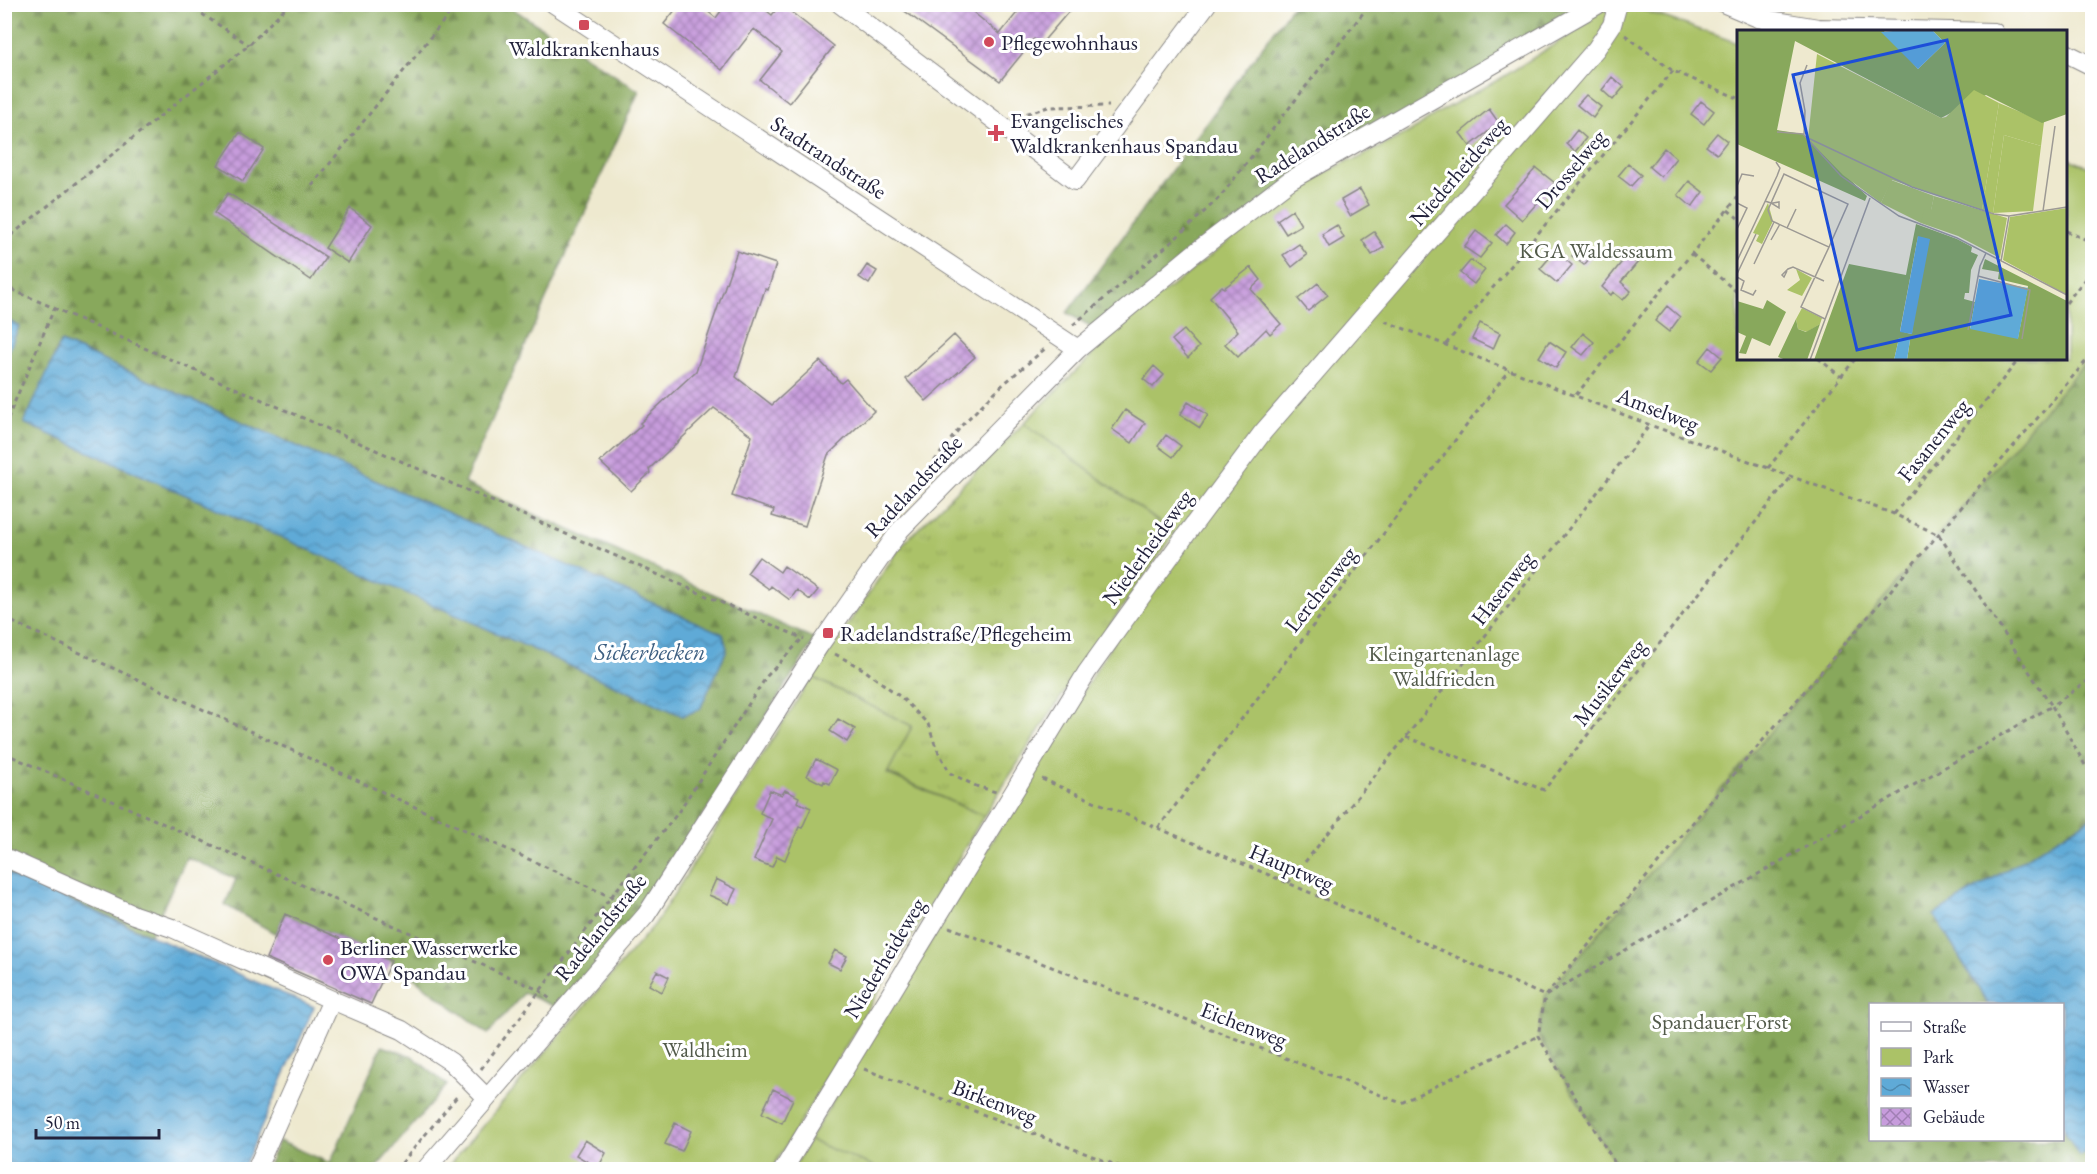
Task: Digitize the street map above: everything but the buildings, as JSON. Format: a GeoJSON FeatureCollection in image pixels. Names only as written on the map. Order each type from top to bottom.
{"type":"FeatureCollection","features":[{"type":"Feature","properties":{"kind":"street","name":"Stadtrandstraße"},"geometry":{"type":"LineString","coordinates":[[554,4],[1078,350]]}},
{"type":"Feature","properties":{"kind":"street"},"geometry":{"type":"LineString","coordinates":[[840,4],[1075,181],[1207,4]]}},
{"type":"Feature","properties":{"kind":"street","name":"Radelandstraße"},"geometry":{"type":"LineString","coordinates":[[425,1170],[646,915],[819,646],[900,530],[1078,350],[1192,255],[1289,181],[1599,4]]}},
{"type":"Feature","properties":{"kind":"street","name":"Niederheideweg"},"geometry":{"type":"LineString","coordinates":[[783,1170],[1087,672],[1263,432],[1596,49],[1612,25],[1618,4]]}},
{"type":"Feature","properties":{"kind":"street"},"geometry":{"type":"LineString","coordinates":[[1725,4],[1758,18],[1818,28],[1906,30]]}},
{"type":"Feature","properties":{"kind":"street"},"geometry":{"type":"LineString","coordinates":[[2067,54],[2092,66]]}},
{"type":"Feature","properties":{"kind":"street"},"geometry":{"type":"LineString","coordinates":[[4,857],[402,1029],[451,1062],[487,1098]]}},
{"type":"Feature","properties":{"kind":"street"},"geometry":{"type":"LineString","coordinates":[[256,1170],[332,1000]]}},
{"type":"Feature","properties":{"kind":"path"},"geometry":{"type":"LineString","coordinates":[[187,4],[249,45]]}},
{"type":"Feature","properties":{"kind":"path"},"geometry":{"type":"LineString","coordinates":[[4,241],[249,45],[289,4]]}},
{"type":"Feature","properties":{"kind":"path"},"geometry":{"type":"LineString","coordinates":[[312,186],[457,4]]}},
{"type":"Feature","properties":{"kind":"path"},"geometry":{"type":"LineString","coordinates":[[1612,25],[1673,70],[1737,98]]}},
{"type":"Feature","properties":{"kind":"path","name":"Drosselweg"},"geometry":{"type":"LineString","coordinates":[[1446,344],[1673,70]]}},
{"type":"Feature","properties":{"kind":"path"},"geometry":{"type":"LineString","coordinates":[[1016,117],[1048,107],[1132,106]]}},
{"type":"Feature","properties":{"kind":"path"},"geometry":{"type":"LineString","coordinates":[[1575,396],[1737,198]]}},
{"type":"Feature","properties":{"kind":"path"},"geometry":{"type":"LineString","coordinates":[[1728,210],[1737,217]]}},
{"type":"Feature","properties":{"kind":"path"},"geometry":{"type":"LineString","coordinates":[[2067,231],[2092,243]]}},
{"type":"Feature","properties":{"kind":"path"},"geometry":{"type":"LineString","coordinates":[[1692,254],[1737,292]]}},
{"type":"Feature","properties":{"kind":"path"},"geometry":{"type":"LineString","coordinates":[[2067,302],[2092,270]]}},
{"type":"Feature","properties":{"kind":"path"},"geometry":{"type":"LineString","coordinates":[[4,286],[819,646],[863,669],[902,698],[928,724],[936,747],[950,773],[976,786],[1011,796]]}},
{"type":"Feature","properties":{"kind":"path"},"geometry":{"type":"LineString","coordinates":[[4,427],[54,309]]}},
{"type":"Feature","properties":{"kind":"path","name":"Amselweg"},"geometry":{"type":"LineString","coordinates":[[1366,314],[1650,425],[1894,514],[1939,535]]}},
{"type":"Feature","properties":{"kind":"path"},"geometry":{"type":"LineString","coordinates":[[1619,1170],[1538,1036],[1545,996],[2092,354]]}},
{"type":"Feature","properties":{"kind":"path"},"geometry":{"type":"LineString","coordinates":[[1820,360],[1841,377]]}},
{"type":"Feature","properties":{"kind":"path"},"geometry":{"type":"LineString","coordinates":[[1768,468],[1854,360]]}},
{"type":"Feature","properties":{"kind":"path","name":"Fasanenweg"},"geometry":{"type":"LineString","coordinates":[[1894,514],[2018,360]]}},
{"type":"Feature","properties":{"kind":"path","name":"Lerchenweg"},"geometry":{"type":"LineString","coordinates":[[1158,828],[1509,370]]}},
{"type":"Feature","properties":{"kind":"path","name":"Hasenweg"},"geometry":{"type":"LineString","coordinates":[[1288,883],[1406,737],[1650,425]]}},
{"type":"Feature","properties":{"kind":"path","name":"Musikerweg"},"geometry":{"type":"LineString","coordinates":[[1406,737],[1544,790],[1791,477]]}},
{"type":"Feature","properties":{"kind":"path"},"geometry":{"type":"LineString","coordinates":[[1939,535],[2052,706],[2085,765]]}},
{"type":"Feature","properties":{"kind":"path"},"geometry":{"type":"LineString","coordinates":[[4,618],[611,897],[620,915],[633,930]]}},
{"type":"Feature","properties":{"kind":"path"},"geometry":{"type":"LineString","coordinates":[[1545,996],[2052,706],[2092,678]]}},
{"type":"Feature","properties":{"kind":"path"},"geometry":{"type":"LineString","coordinates":[[4,742],[6,753],[539,990],[564,1010]]}},
{"type":"Feature","properties":{"kind":"path","name":"Hauptweg"},"geometry":{"type":"LineString","coordinates":[[1025,773],[1288,883],[1545,996]]}},
{"type":"Feature","properties":{"kind":"path","name":"Eichenweg"},"geometry":{"type":"LineString","coordinates":[[933,921],[1401,1103],[1538,1036]]}},
{"type":"Feature","properties":{"kind":"path","name":"Birkenweg"},"geometry":{"type":"LineString","coordinates":[[849,1064],[1129,1170]]}},
{"type":"Feature","properties":{"kind":"green space"},"geometry":{"type":"Polygon","coordinates":[[[5,5],[507,5],[639,91],[464,483],[815,639],[642,912],[558,1008],[524,993],[488,1034],[391,961],[285,914],[276,934],[225,905],[236,879],[187,857],[150,935],[5,872],[4,360],[19,327],[5,319],[5,5]],[[61,342],[25,423],[683,716],[700,709],[727,649],[722,634],[61,342]]]}},
{"type":"Feature","properties":{"kind":"green space"},"geometry":{"type":"Polygon","coordinates":[[[1293,5],[1601,5],[1289,181],[1099,331],[1067,313],[1293,5]]]}},
{"type":"Feature","properties":{"kind":"green space","name":"Kleingartenanlage Waldfrieden"},"geometry":{"type":"Polygon","coordinates":[[[1606,5],[1629,5],[1737,43],[1737,360],[2067,360],[2067,158],[2092,168],[2092,354],[1545,996],[1538,1036],[1619,1169],[883,1170],[809,1140],[1178,536],[1024,423],[1118,329],[1292,191],[1349,160],[1355,160],[1417,128],[1434,115],[1503,77],[1582,27],[1606,5]]]}},
{"type":"Feature","properties":{"kind":"green space","name":"Spandauer Forst"},"geometry":{"type":"Polygon","coordinates":[[[2092,354],[2092,817],[1934,915],[1987,1003],[1869,1003],[1869,1141],[2064,1141],[2064,1130],[2079,1155],[2092,1147],[2092,1169],[1619,1169],[1538,1036],[1545,996],[2092,354]]]}},
{"type":"Feature","properties":{"kind":"green space"},"geometry":{"type":"Polygon","coordinates":[[[1024,423],[1175,534],[1077,673],[984,816],[887,773],[912,726],[812,677],[901,546],[1024,423]]]}},
{"type":"Feature","properties":{"kind":"green space","name":"Waldheim"},"geometry":{"type":"Polygon","coordinates":[[[812,677],[912,726],[887,774],[984,816],[772,1169],[445,1170],[655,924],[812,677]]]}},
{"type":"Feature","properties":{"kind":"green space"},"geometry":{"type":"Polygon","coordinates":[[[382,1046],[412,1056],[447,1085],[375,1169],[266,1170],[279,1141],[330,1163],[382,1046]]]}},
{"type":"Feature","properties":{"kind":"green space"},"geometry":{"type":"Polygon","coordinates":[[[809,1140],[883,1169],[792,1170],[809,1140]]]}},
{"type":"Feature","properties":{"kind":"water"},"geometry":{"type":"Polygon","coordinates":[[[5,319],[19,326],[5,360],[5,319]]]}},
{"type":"Feature","properties":{"kind":"water","name":"Sickerbecken"},"geometry":{"type":"Polygon","coordinates":[[[61,342],[723,634],[727,649],[700,709],[683,716],[24,423],[61,342]]]}},
{"type":"Feature","properties":{"kind":"water"},"geometry":{"type":"Polygon","coordinates":[[[2092,817],[2092,1147],[2079,1156],[2064,1130],[2064,1003],[1987,1003],[1934,915],[2092,817]]]}},
{"type":"Feature","properties":{"kind":"water"},"geometry":{"type":"Polygon","coordinates":[[[4,872],[314,1007],[243,1169],[5,1169],[4,872]]]}},
{"type":"Feature","properties":{"kind":"place","name":"Waldkrankenhaus"},"geometry":{"type":"Point","coordinates":[584,25]}},
{"type":"Feature","properties":{"kind":"place","name":"Pflegewohnhaus"},"geometry":{"type":"Point","coordinates":[989,42]}},
{"type":"Feature","properties":{"kind":"place","name":"Evangelisches Waldkrankenhaus Spandau"},"geometry":{"type":"Point","coordinates":[996,133]}},
{"type":"Feature","properties":{"kind":"place","name":"Radelandstraße/Pflegeheim"},"geometry":{"type":"Point","coordinates":[828,633]}},
{"type":"Feature","properties":{"kind":"place","name":"Berliner Wasserwerke OWA Spandau"},"geometry":{"type":"Point","coordinates":[328,960]}},
{"type":"Feature","properties":{"kind":"park label","name":"KGA Waldessaum"},"geometry":{"type":"Point","coordinates":[1596,250]}}]}
